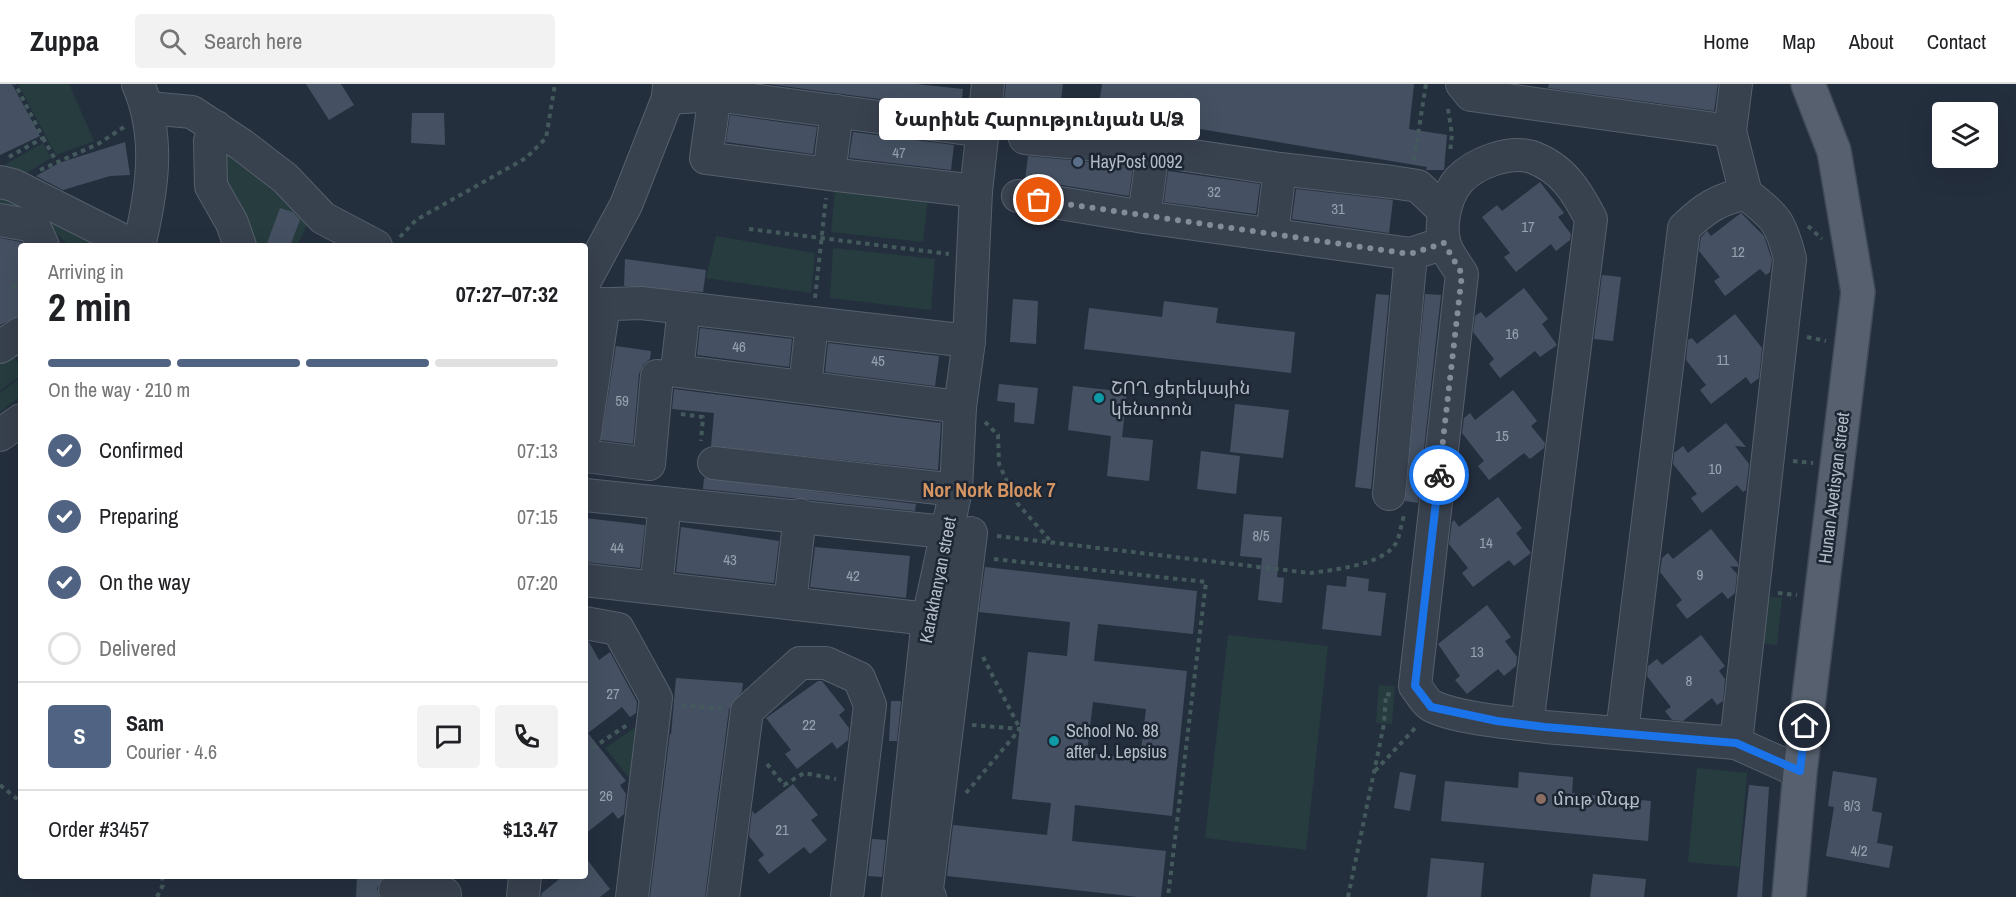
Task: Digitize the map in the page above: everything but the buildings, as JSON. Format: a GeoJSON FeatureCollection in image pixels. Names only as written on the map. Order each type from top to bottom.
{"type":"FeatureCollection","features":[{"type":"Feature","properties":{"kind":"main road","name":"Hunan Avetisyan street"},"geometry":{"type":"LineString","coordinates":[[1789,897],[1800,771],[1858,292],[1834,151],[1808,84]]}},
{"type":"Feature","properties":{"kind":"street","name":"Karakhanyan street"},"geometry":{"type":"LineString","coordinates":[[898,897],[928,619],[962,540],[956,490],[960,407],[969,341],[976,191],[988,84]]}},
{"type":"Feature","properties":{"kind":"street"},"geometry":{"type":"LineString","coordinates":[[1736,84],[1730,131],[1746,194],[1768,210],[1783,228],[1790,260],[1736,743]]}},
{"type":"Feature","properties":{"kind":"street"},"geometry":{"type":"LineString","coordinates":[[1463,87],[1471,96],[1730,131]]}},
{"type":"Feature","properties":{"kind":"street"},"geometry":{"type":"LineString","coordinates":[[588,366],[591,297],[668,91],[983,131]]}},
{"type":"Feature","properties":{"kind":"street"},"geometry":{"type":"LineString","coordinates":[[715,96],[706,158],[828,185],[976,191]]}},
{"type":"Feature","properties":{"kind":"street"},"geometry":{"type":"LineString","coordinates":[[140,243],[150,198],[153,154],[145,102],[192,112],[216,127],[285,178],[323,218],[370,243]]}},
{"type":"Feature","properties":{"kind":"street"},"geometry":{"type":"LineString","coordinates":[[828,185],[837,111]]}},
{"type":"Feature","properties":{"kind":"street"},"geometry":{"type":"LineString","coordinates":[[216,127],[210,141],[211,186],[232,223],[239,243]]}},
{"type":"Feature","properties":{"kind":"street"},"geometry":{"type":"LineString","coordinates":[[1025,138],[1153,150],[1419,186],[1443,210]]}},
{"type":"Feature","properties":{"kind":"street"},"geometry":{"type":"LineString","coordinates":[[1144,217],[1153,150]]}},
{"type":"Feature","properties":{"kind":"street"},"geometry":{"type":"LineString","coordinates":[[1527,725],[1591,219],[1573,186],[1554,168],[1531,157],[1512,155],[1484,163],[1459,180],[1443,210],[1444,243],[1462,274],[1415,686],[1431,707],[1527,725],[1736,743],[1800,771]]}},
{"type":"Feature","properties":{"kind":"street"},"geometry":{"type":"LineString","coordinates":[[1272,234],[1280,169]]}},
{"type":"Feature","properties":{"kind":"street"},"geometry":{"type":"LineString","coordinates":[[4,176],[128,243]]}},
{"type":"Feature","properties":{"kind":"street"},"geometry":{"type":"LineString","coordinates":[[1622,732],[1683,228],[1704,210],[1725,197],[1746,194]]}},
{"type":"Feature","properties":{"kind":"street"},"geometry":{"type":"LineString","coordinates":[[1018,196],[1144,217],[1410,254],[1444,243]]}},
{"type":"Feature","properties":{"kind":"street"},"geometry":{"type":"LineString","coordinates":[[0,220],[34,226],[42,243]]}},
{"type":"Feature","properties":{"kind":"street"},"geometry":{"type":"LineString","coordinates":[[1389,494],[1410,254]]}},
{"type":"Feature","properties":{"kind":"street"},"geometry":{"type":"LineString","coordinates":[[591,297],[684,308],[813,316],[969,341]]}},
{"type":"Feature","properties":{"kind":"street"},"geometry":{"type":"LineString","coordinates":[[684,308],[677,370],[960,407]]}},
{"type":"Feature","properties":{"kind":"street"},"geometry":{"type":"LineString","coordinates":[[805,386],[813,316]]}},
{"type":"Feature","properties":{"kind":"street"},"geometry":{"type":"LineString","coordinates":[[0,347],[18,335]]}},
{"type":"Feature","properties":{"kind":"street"},"geometry":{"type":"LineString","coordinates":[[588,456],[650,464],[657,376]]}},
{"type":"Feature","properties":{"kind":"street"},"geometry":{"type":"LineString","coordinates":[[0,435],[18,422]]}},
{"type":"Feature","properties":{"kind":"street"},"geometry":{"type":"LineString","coordinates":[[714,463],[956,490]]}},
{"type":"Feature","properties":{"kind":"street"},"geometry":{"type":"LineString","coordinates":[[588,495],[800,515],[962,540],[947,724],[926,897],[930,897]]}},
{"type":"Feature","properties":{"kind":"street"},"geometry":{"type":"LineString","coordinates":[[656,588],[665,502]]}},
{"type":"Feature","properties":{"kind":"street"},"geometry":{"type":"LineString","coordinates":[[790,603],[800,515]]}},
{"type":"Feature","properties":{"kind":"street"},"geometry":{"type":"LineString","coordinates":[[588,580],[928,619]]}},
{"type":"Feature","properties":{"kind":"street"},"geometry":{"type":"LineString","coordinates":[[588,624],[618,629],[657,698],[669,706],[632,897]]}},
{"type":"Feature","properties":{"kind":"street"},"geometry":{"type":"LineString","coordinates":[[723,897],[745,723],[800,663],[826,663],[859,678],[870,705],[847,897]]}},
{"type":"Feature","properties":{"kind":"street"},"geometry":{"type":"LineString","coordinates":[[523,897],[525,879]]}},
{"type":"Feature","properties":{"kind":"street"},"geometry":{"type":"LineString","coordinates":[[395,888],[445,889]]}},
{"type":"Feature","properties":{"kind":"path"},"geometry":{"type":"LineString","coordinates":[[15,84],[56,161]]}},
{"type":"Feature","properties":{"kind":"path"},"geometry":{"type":"LineString","coordinates":[[394,243],[416,220],[526,158],[546,138],[555,84]]}},
{"type":"Feature","properties":{"kind":"path"},"geometry":{"type":"LineString","coordinates":[[1413,167],[1426,84]]}},
{"type":"Feature","properties":{"kind":"path"},"geometry":{"type":"LineString","coordinates":[[1450,157],[1452,134],[1446,91],[1463,87]]}},
{"type":"Feature","properties":{"kind":"path"},"geometry":{"type":"LineString","coordinates":[[4,176],[56,161],[98,144],[145,102]]}},
{"type":"Feature","properties":{"kind":"path"},"geometry":{"type":"LineString","coordinates":[[4,176],[43,138]]}},
{"type":"Feature","properties":{"kind":"path"},"geometry":{"type":"LineString","coordinates":[[813,316],[828,185]]}},
{"type":"Feature","properties":{"kind":"path"},"geometry":{"type":"LineString","coordinates":[[749,229],[959,255]]}},
{"type":"Feature","properties":{"kind":"path"},"geometry":{"type":"LineString","coordinates":[[12,285],[18,286]]}},
{"type":"Feature","properties":{"kind":"path"},"geometry":{"type":"LineString","coordinates":[[960,407],[975,411],[998,435],[999,464],[1017,503],[1054,545]]}},
{"type":"Feature","properties":{"kind":"path"},"geometry":{"type":"LineString","coordinates":[[681,414],[704,417]]}},
{"type":"Feature","properties":{"kind":"path"},"geometry":{"type":"LineString","coordinates":[[962,540],[1054,545],[1310,573],[1346,568],[1382,556],[1396,544]]}},
{"type":"Feature","properties":{"kind":"path"},"geometry":{"type":"LineString","coordinates":[[962,540],[1206,582],[1168,897]]}},
{"type":"Feature","properties":{"kind":"path"},"geometry":{"type":"LineString","coordinates":[[982,656],[1020,729]]}},
{"type":"Feature","properties":{"kind":"path"},"geometry":{"type":"LineString","coordinates":[[1348,897],[1375,771],[1386,694],[1394,695]]}},
{"type":"Feature","properties":{"kind":"path"},"geometry":{"type":"LineString","coordinates":[[588,751],[669,706],[745,723],[784,785],[804,773],[861,783]]}},
{"type":"Feature","properties":{"kind":"path"},"geometry":{"type":"LineString","coordinates":[[1375,771],[1421,722]]}},
{"type":"Feature","properties":{"kind":"path"},"geometry":{"type":"LineString","coordinates":[[947,724],[1020,729]]}},
{"type":"Feature","properties":{"kind":"path"},"geometry":{"type":"LineString","coordinates":[[963,796],[1020,729]]}},
{"type":"Feature","properties":{"kind":"path"},"geometry":{"type":"LineString","coordinates":[[0,785],[18,800]]}},
{"type":"Feature","properties":{"kind":"path"},"geometry":{"type":"LineString","coordinates":[[157,897],[163,885],[162,879]]}},
{"type":"Feature","properties":{"kind":"green space"},"geometry":{"type":"Polygon","coordinates":[[[18,84],[69,84],[94,141],[56,155],[18,84]]]}},
{"type":"Feature","properties":{"kind":"green space"},"geometry":{"type":"Polygon","coordinates":[[[43,143],[51,158],[15,180],[3,177],[4,165],[43,143]]]}},
{"type":"Feature","properties":{"kind":"green space"},"geometry":{"type":"Polygon","coordinates":[[[224,145],[243,155],[308,223],[298,243],[247,243],[219,191],[224,145]]]}},
{"type":"Feature","properties":{"kind":"green space"},"geometry":{"type":"Polygon","coordinates":[[[835,190],[928,199],[923,242],[831,232],[835,190]]]}},
{"type":"Feature","properties":{"kind":"green space"},"geometry":{"type":"Polygon","coordinates":[[[0,192],[102,243],[66,243],[38,222],[0,210],[0,192]]]}},
{"type":"Feature","properties":{"kind":"green space"},"geometry":{"type":"Polygon","coordinates":[[[716,236],[815,253],[811,293],[706,278],[716,236]]]}},
{"type":"Feature","properties":{"kind":"green space"},"geometry":{"type":"Polygon","coordinates":[[[833,248],[935,259],[931,310],[830,298],[833,248]]]}},
{"type":"Feature","properties":{"kind":"green space"},"geometry":{"type":"Polygon","coordinates":[[[8,349],[18,363],[18,377],[0,391],[0,353],[8,349]]]}},
{"type":"Feature","properties":{"kind":"green space"},"geometry":{"type":"Polygon","coordinates":[[[18,379],[18,398],[0,412],[0,393],[18,379]]]}},
{"type":"Feature","properties":{"kind":"green space"},"geometry":{"type":"Polygon","coordinates":[[[1765,596],[1782,598],[1777,645],[1759,643],[1765,596]]]}},
{"type":"Feature","properties":{"kind":"green space"},"geometry":{"type":"Polygon","coordinates":[[[1228,635],[1328,646],[1306,850],[1205,838],[1228,635]]]}},
{"type":"Feature","properties":{"kind":"green space"},"geometry":{"type":"Polygon","coordinates":[[[1379,685],[1395,686],[1392,724],[1376,723],[1379,685]]]}},
{"type":"Feature","properties":{"kind":"green space"},"geometry":{"type":"Polygon","coordinates":[[[649,718],[639,790],[605,748],[649,718]]]}},
{"type":"Feature","properties":{"kind":"green space"},"geometry":{"type":"Polygon","coordinates":[[[1697,768],[1747,773],[1739,867],[1688,862],[1697,768]]]}},
{"type":"Feature","properties":{"kind":"way so far"},"geometry":{"type":"LineString","coordinates":[[1039,200],[1410,254],[1444,243],[1462,274],[1439,475]]}},
{"type":"Feature","properties":{"kind":"place","name":"HayPost 0092"},"geometry":{"type":"Point","coordinates":[1078,162]}},
{"type":"Feature","properties":{"kind":"place","name":"Նարինե Հարությունյան Ա/Ձ"},"geometry":{"type":"Point","coordinates":[1039,200]}},
{"type":"Feature","properties":{"kind":"place","name":"ՇՈՂ ցերեկային կենտրոն"},"geometry":{"type":"Point","coordinates":[1099,398]}},
{"type":"Feature","properties":{"kind":"place","name":"School No. 88 after J. Lepsius"},"geometry":{"type":"Point","coordinates":[1054,741]}},
{"type":"Feature","properties":{"kind":"place","name":"մութ մնգք"},"geometry":{"type":"Point","coordinates":[1541,799]}},
{"type":"Feature","properties":{"kind":"district","name":"Nor Nork Block 7"},"geometry":{"type":"Point","coordinates":[989,490]}},
{"type":"Feature","properties":{"kind":"route"},"geometry":{"type":"LineString","coordinates":[[1439,475],[1415,686],[1431,707],[1497,721],[1545,727],[1736,743],[1784,766],[1800,771],[1805,726]]}}]}
